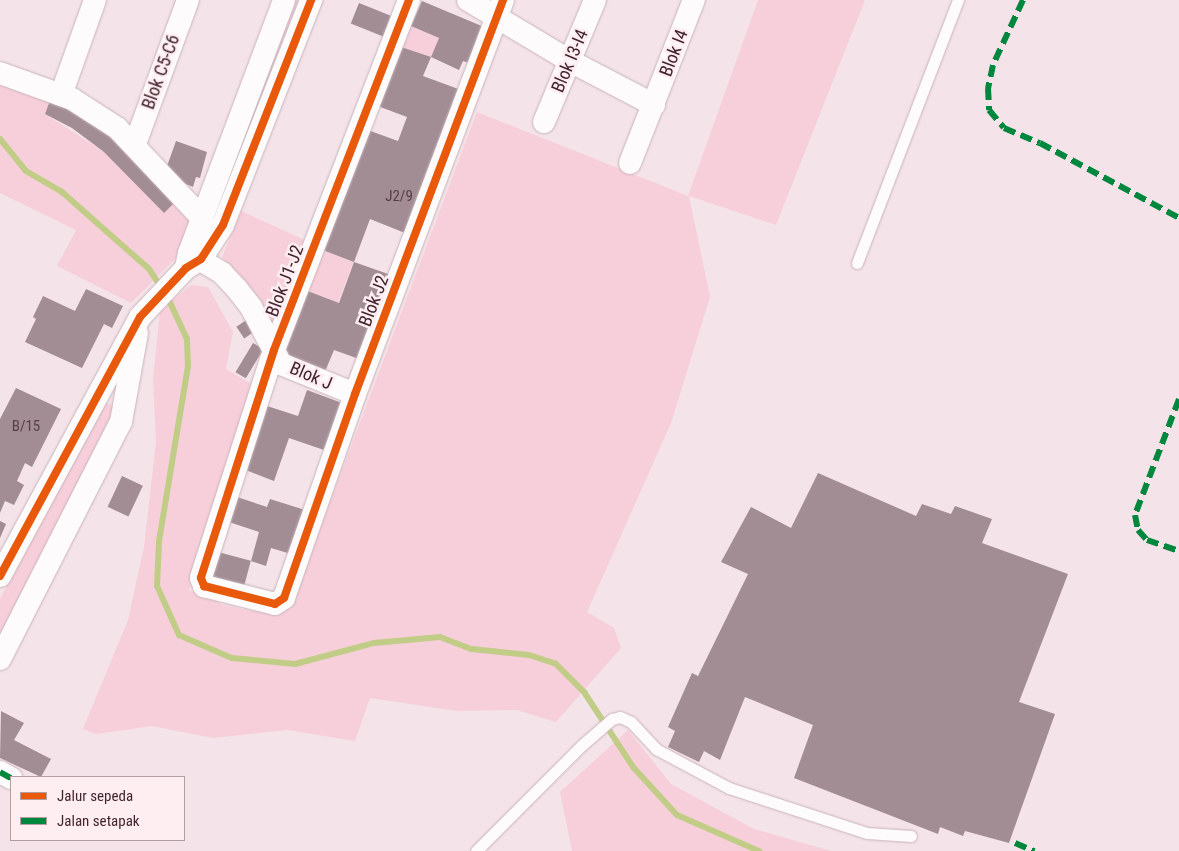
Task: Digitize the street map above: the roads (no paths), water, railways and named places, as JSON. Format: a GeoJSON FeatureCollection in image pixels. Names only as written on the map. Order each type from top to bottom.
{"type":"FeatureCollection","features":[{"type":"Feature","properties":{"kind":"street"},"geometry":{"type":"LineString","coordinates":[[61,95],[95,0]]}},
{"type":"Feature","properties":{"kind":"street","name":"Blok C5-C6"},"geometry":{"type":"LineString","coordinates":[[134,144],[188,0]]}},
{"type":"Feature","properties":{"kind":"street"},"geometry":{"type":"LineString","coordinates":[[189,264],[202,218],[284,0]]}},
{"type":"Feature","properties":{"kind":"street"},"geometry":{"type":"LineString","coordinates":[[0,576],[98,391],[140,318],[189,264],[230,209],[311,0]]}},
{"type":"Feature","properties":{"kind":"street","name":"Blok J1-J2"},"geometry":{"type":"LineString","coordinates":[[284,598],[275,604],[204,586],[201,578],[274,350],[409,0]]}},
{"type":"Feature","properties":{"kind":"street"},"geometry":{"type":"LineString","coordinates":[[468,0],[499,8],[570,61],[654,105]]}},
{"type":"Feature","properties":{"kind":"street","name":"Blok I3-I4"},"geometry":{"type":"LineString","coordinates":[[544,122],[595,0]]}},
{"type":"Feature","properties":{"kind":"street","name":"Blok I4"},"geometry":{"type":"LineString","coordinates":[[630,163],[694,0]]}},
{"type":"Feature","properties":{"kind":"street","name":"Blok J2"},"geometry":{"type":"LineString","coordinates":[[284,598],[355,394],[499,8]]}},
{"type":"Feature","properties":{"kind":"street"},"geometry":{"type":"LineString","coordinates":[[0,73],[61,95],[99,116],[134,144],[202,218]]}},
{"type":"Feature","properties":{"kind":"street","name":"Blok J"},"geometry":{"type":"LineString","coordinates":[[189,264],[222,273],[237,289],[251,307],[281,364],[355,394]]}},
{"type":"Feature","properties":{"kind":"street"},"geometry":{"type":"LineString","coordinates":[[0,659],[121,422],[140,318]]}},
{"type":"Feature","properties":{"kind":"lane"},"geometry":{"type":"LineString","coordinates":[[857,263],[958,0]]}},
{"type":"Feature","properties":{"kind":"lane"},"geometry":{"type":"LineString","coordinates":[[98,391],[125,404]]}},
{"type":"Feature","properties":{"kind":"lane"},"geometry":{"type":"LineString","coordinates":[[476,851],[582,745],[612,719],[626,718],[656,748],[729,788],[867,833],[911,836]]}},
{"type":"Feature","properties":{"kind":"waterway"},"geometry":{"type":"LineString","coordinates":[[0,139],[26,171],[62,192],[149,269],[162,288]]}},
{"type":"Feature","properties":{"kind":"waterway"},"geometry":{"type":"LineString","coordinates":[[167,296],[187,339],[188,366],[159,541],[157,586],[179,635],[232,658],[295,664],[374,643],[440,637],[472,649],[529,655],[556,664],[584,692],[633,767],[677,815],[759,851]]}}]}
